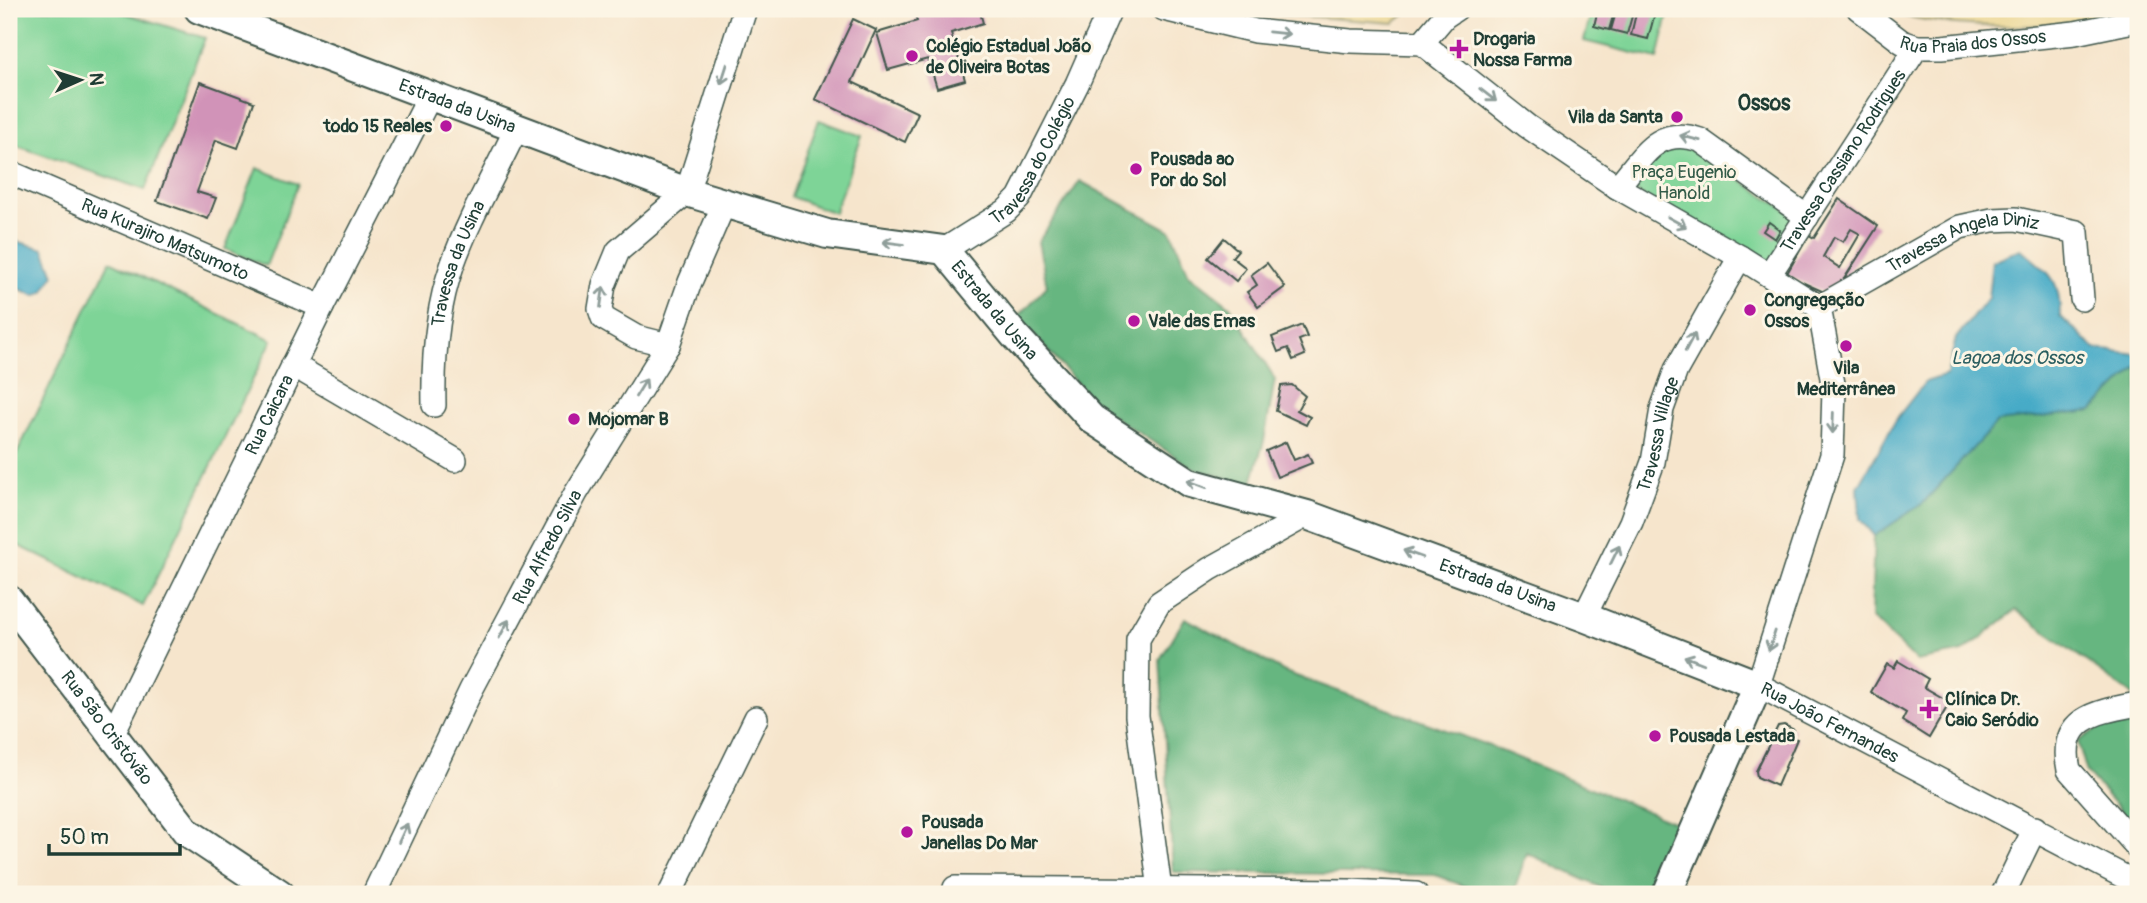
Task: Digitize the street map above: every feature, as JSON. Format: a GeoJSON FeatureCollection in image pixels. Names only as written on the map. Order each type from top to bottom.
{"type":"FeatureCollection","features":[{"type":"Feature","properties":{"kind":"main road","name":"Estrada da Usina"},"geometry":{"type":"LineString","coordinates":[[209,11],[687,192],[827,234],[944,250],[1015,336],[1092,419],[1190,483],[1307,515],[1584,617],[1758,685]]}},
{"type":"Feature","properties":{"kind":"main road","name":"Rua São Cristóvão"},"geometry":{"type":"LineString","coordinates":[[9,600],[111,737],[187,832],[280,894]]}},
{"type":"Feature","properties":{"kind":"main road"},"geometry":{"type":"LineString","coordinates":[[1667,894],[1758,685]]}},
{"type":"Feature","properties":{"kind":"street"},"geometry":{"type":"LineString","coordinates":[[667,345],[636,338],[603,318],[601,302],[604,285],[618,251],[687,192],[745,9]]}},
{"type":"Feature","properties":{"kind":"street","name":"Travessa do Colégio"},"geometry":{"type":"LineString","coordinates":[[944,250],[1006,211],[1019,198],[1077,84],[1110,9]]}},
{"type":"Feature","properties":{"kind":"street"},"geometry":{"type":"LineString","coordinates":[[1164,9],[1255,31],[1350,40],[1422,43],[1527,126],[1617,187],[1740,257],[1819,307]]}},
{"type":"Feature","properties":{"kind":"street"},"geometry":{"type":"LineString","coordinates":[[1422,43],[1444,17],[1456,9]]}},
{"type":"Feature","properties":{"kind":"street","name":"Rua Praia dos Ossos"},"geometry":{"type":"LineString","coordinates":[[1859,9],[1902,42],[1917,47],[1942,47],[2075,33],[2138,20]]}},
{"type":"Feature","properties":{"kind":"street","name":"Travessa Cassiano Rodrigues"},"geometry":{"type":"LineString","coordinates":[[1769,275],[1917,47]]}},
{"type":"Feature","properties":{"kind":"street","name":"Rua Caicara"},"geometry":{"type":"LineString","coordinates":[[111,737],[293,365],[430,96]]}},
{"type":"Feature","properties":{"kind":"street","name":"Travessa da Usina"},"geometry":{"type":"LineString","coordinates":[[434,405],[433,367],[439,320],[452,266],[516,129]]}},
{"type":"Feature","properties":{"kind":"street"},"geometry":{"type":"LineString","coordinates":[[1617,187],[1658,141],[1672,135],[1687,136],[1700,140],[1807,217]]}},
{"type":"Feature","properties":{"kind":"street","name":"Rua Kurajiro Matsumoto"},"geometry":{"type":"LineString","coordinates":[[9,172],[322,307]]}},
{"type":"Feature","properties":{"kind":"street","name":"Rua Alfredo Silva"},"geometry":{"type":"LineString","coordinates":[[374,894],[471,690],[563,518],[667,345],[724,204]]}},
{"type":"Feature","properties":{"kind":"street","name":"Travessa Angela Diniz"},"geometry":{"type":"LineString","coordinates":[[1819,307],[1960,227],[1992,219],[2016,219],[2077,232],[2082,299]]}},
{"type":"Feature","properties":{"kind":"street","name":"Travessa Village"},"geometry":{"type":"LineString","coordinates":[[1584,617],[1631,522],[1653,462],[1662,408],[1676,370],[1740,257]]}},
{"type":"Feature","properties":{"kind":"street","name":"Rua João Fernandes"},"geometry":{"type":"LineString","coordinates":[[1819,307],[1834,389],[1832,455],[1758,685],[2138,884]]}},
{"type":"Feature","properties":{"kind":"street"},"geometry":{"type":"LineString","coordinates":[[293,365],[455,460]]}},
{"type":"Feature","properties":{"kind":"street"},"geometry":{"type":"LineString","coordinates":[[1160,890],[1137,716],[1138,639],[1159,603],[1210,569],[1307,515]]}},
{"type":"Feature","properties":{"kind":"street"},"geometry":{"type":"LineString","coordinates":[[2138,704],[2083,719],[2072,728],[2066,755],[2069,770],[2138,848]]}},
{"type":"Feature","properties":{"kind":"street"},"geometry":{"type":"LineString","coordinates":[[670,894],[756,718]]}},
{"type":"Feature","properties":{"kind":"street"},"geometry":{"type":"LineString","coordinates":[[2003,894],[2035,828]]}},
{"type":"Feature","properties":{"kind":"street"},"geometry":{"type":"LineString","coordinates":[[954,888],[1416,894]]}},
{"type":"Feature","properties":{"kind":"green space"},"geometry":{"type":"Polygon","coordinates":[[[11,9],[111,9],[205,38],[145,190],[9,143],[11,9]]]}},
{"type":"Feature","properties":{"kind":"green space"},"geometry":{"type":"Polygon","coordinates":[[[1592,9],[1669,9],[1658,59],[1584,41],[1592,9]]]}},
{"type":"Feature","properties":{"kind":"green space"},"geometry":{"type":"Polygon","coordinates":[[[819,120],[862,136],[834,213],[791,197],[819,120]]]}},
{"type":"Feature","properties":{"kind":"green space","name":"Praça Eugenio Hanold"},"geometry":{"type":"Polygon","coordinates":[[[1674,145],[1694,149],[1800,219],[1765,270],[1633,190],[1660,149],[1674,145]]]}},
{"type":"Feature","properties":{"kind":"green space"},"geometry":{"type":"Polygon","coordinates":[[[257,168],[298,184],[266,266],[225,249],[257,168]]]}},
{"type":"Feature","properties":{"kind":"green space"},"geometry":{"type":"Polygon","coordinates":[[[1080,181],[1171,231],[1189,274],[1230,306],[1275,379],[1264,441],[1251,485],[1195,469],[1097,406],[1018,317],[1047,286],[1038,242],[1080,181]]]}},
{"type":"Feature","properties":{"kind":"green space"},"geometry":{"type":"Polygon","coordinates":[[[110,261],[272,340],[143,606],[9,541],[9,470],[110,261]]]}},
{"type":"Feature","properties":{"kind":"green space"},"geometry":{"type":"Polygon","coordinates":[[[2138,366],[2138,699],[2016,610],[1963,652],[1916,661],[1871,617],[1874,536],[1923,503],[1997,422],[2092,411],[2138,366]]]}},
{"type":"Feature","properties":{"kind":"green space"},"geometry":{"type":"Polygon","coordinates":[[[1185,618],[1285,672],[1482,743],[1680,825],[1648,894],[1615,894],[1527,853],[1513,894],[1485,894],[1435,875],[1173,872],[1160,659],[1185,618]]]}},
{"type":"Feature","properties":{"kind":"green space"},"geometry":{"type":"Polygon","coordinates":[[[2138,708],[2138,830],[2087,773],[2078,742],[2103,724],[2138,708]]]}},
{"type":"Feature","properties":{"kind":"sand"},"geometry":{"type":"Polygon","coordinates":[[[1211,9],[1412,9],[1394,23],[1211,9]]]}},
{"type":"Feature","properties":{"kind":"sand"},"geometry":{"type":"Polygon","coordinates":[[[1880,9],[2138,9],[2138,14],[2008,26],[1943,23],[1880,9]]]}},
{"type":"Feature","properties":{"kind":"water"},"geometry":{"type":"Polygon","coordinates":[[[9,239],[44,249],[54,275],[43,292],[35,296],[9,284],[9,239]]]}},
{"type":"Feature","properties":{"kind":"water","name":"Lagoa dos Ossos"},"geometry":{"type":"Polygon","coordinates":[[[2021,249],[2051,277],[2058,292],[2060,316],[2095,349],[2138,354],[2138,366],[2092,411],[1997,422],[1923,503],[1874,536],[1860,519],[1858,487],[1897,418],[1925,382],[1947,375],[1956,338],[1988,298],[1992,261],[2021,249]]]}},
{"type":"Feature","properties":{"kind":"building"},"geometry":{"type":"Polygon","coordinates":[[[926,9],[979,9],[983,23],[951,33],[965,80],[937,88],[928,59],[888,70],[877,33],[917,21],[914,12],[926,9]]]}},
{"type":"Feature","properties":{"kind":"building"},"geometry":{"type":"Polygon","coordinates":[[[1598,9],[1615,9],[1609,30],[1594,26],[1598,9]]]}},
{"type":"Feature","properties":{"kind":"building"},"geometry":{"type":"Polygon","coordinates":[[[1617,9],[1634,9],[1627,34],[1611,30],[1617,9]]]}},
{"type":"Feature","properties":{"kind":"building"},"geometry":{"type":"Polygon","coordinates":[[[1637,9],[1656,9],[1648,39],[1631,35],[1637,9]]]}},
{"type":"Feature","properties":{"kind":"building"},"geometry":{"type":"Polygon","coordinates":[[[853,19],[876,30],[852,82],[918,113],[905,142],[815,99],[853,19]]]}},
{"type":"Feature","properties":{"kind":"building"},"geometry":{"type":"Polygon","coordinates":[[[200,82],[254,102],[238,148],[216,140],[197,192],[216,198],[208,219],[157,201],[200,82]]]}},
{"type":"Feature","properties":{"kind":"building"},"geometry":{"type":"Polygon","coordinates":[[[1839,199],[1878,226],[1833,296],[1786,275],[1809,235],[1814,238],[1839,199]],[[1851,229],[1843,242],[1834,237],[1823,257],[1840,268],[1860,234],[1851,229]]]}},
{"type":"Feature","properties":{"kind":"building"},"geometry":{"type":"Polygon","coordinates":[[[1769,222],[1780,230],[1775,239],[1763,231],[1769,222]]]}},
{"type":"Feature","properties":{"kind":"building"},"geometry":{"type":"Polygon","coordinates":[[[1224,238],[1238,250],[1232,257],[1246,268],[1236,281],[1208,258],[1224,238]]]}},
{"type":"Feature","properties":{"kind":"building"},"geometry":{"type":"Polygon","coordinates":[[[1267,263],[1285,287],[1258,307],[1247,292],[1257,285],[1251,275],[1267,263]]]}},
{"type":"Feature","properties":{"kind":"building"},"geometry":{"type":"Polygon","coordinates":[[[1302,325],[1307,337],[1299,340],[1305,355],[1293,360],[1288,348],[1278,352],[1272,337],[1302,325]]]}},
{"type":"Feature","properties":{"kind":"building"},"geometry":{"type":"Polygon","coordinates":[[[1292,385],[1305,396],[1297,410],[1310,417],[1306,425],[1276,411],[1281,386],[1292,385]]]}},
{"type":"Feature","properties":{"kind":"building"},"geometry":{"type":"Polygon","coordinates":[[[1286,442],[1294,460],[1308,454],[1312,463],[1277,477],[1266,451],[1286,442]]]}},
{"type":"Feature","properties":{"kind":"building"},"geometry":{"type":"Polygon","coordinates":[[[1898,661],[1928,679],[1924,687],[1950,702],[1929,738],[1902,721],[1906,713],[1871,692],[1887,664],[1894,668],[1898,661]]]}},
{"type":"Feature","properties":{"kind":"building"},"geometry":{"type":"Polygon","coordinates":[[[1784,725],[1794,730],[1791,737],[1797,739],[1777,786],[1757,777],[1756,771],[1778,726],[1784,725]]]}},
{"type":"Feature","properties":{"kind":"place","name":"Drogaria Nossa Farma"},"geometry":{"type":"Point","coordinates":[1459,49]}},
{"type":"Feature","properties":{"kind":"place","name":"Colégio Estadual João de Oliveira Botas"},"geometry":{"type":"Point","coordinates":[912,56]}},
{"type":"Feature","properties":{"kind":"place","name":"Vila da Santa"},"geometry":{"type":"Point","coordinates":[1677,117]}},
{"type":"Feature","properties":{"kind":"place","name":"todo 15 Reales"},"geometry":{"type":"Point","coordinates":[446,126]}},
{"type":"Feature","properties":{"kind":"place","name":"Pousada ao Por do Sol"},"geometry":{"type":"Point","coordinates":[1136,169]}},
{"type":"Feature","properties":{"kind":"place","name":"Congregação Ossos"},"geometry":{"type":"Point","coordinates":[1750,310]}},
{"type":"Feature","properties":{"kind":"place","name":"Vale das Emas"},"geometry":{"type":"Point","coordinates":[1134,321]}},
{"type":"Feature","properties":{"kind":"place","name":"Vila Mediterrânea"},"geometry":{"type":"Point","coordinates":[1846,346]}},
{"type":"Feature","properties":{"kind":"place","name":"Mojomar B"},"geometry":{"type":"Point","coordinates":[574,419]}},
{"type":"Feature","properties":{"kind":"place","name":"Clínica Dr. Caio Seródio"},"geometry":{"type":"Point","coordinates":[1929,709]}},
{"type":"Feature","properties":{"kind":"place","name":"Pousada Lestada"},"geometry":{"type":"Point","coordinates":[1655,736]}},
{"type":"Feature","properties":{"kind":"place","name":"Pousada Janellas Do Mar"},"geometry":{"type":"Point","coordinates":[907,832]}},
{"type":"Feature","properties":{"kind":"district","name":"Ossos"},"geometry":{"type":"Point","coordinates":[1764,103]}}]}
